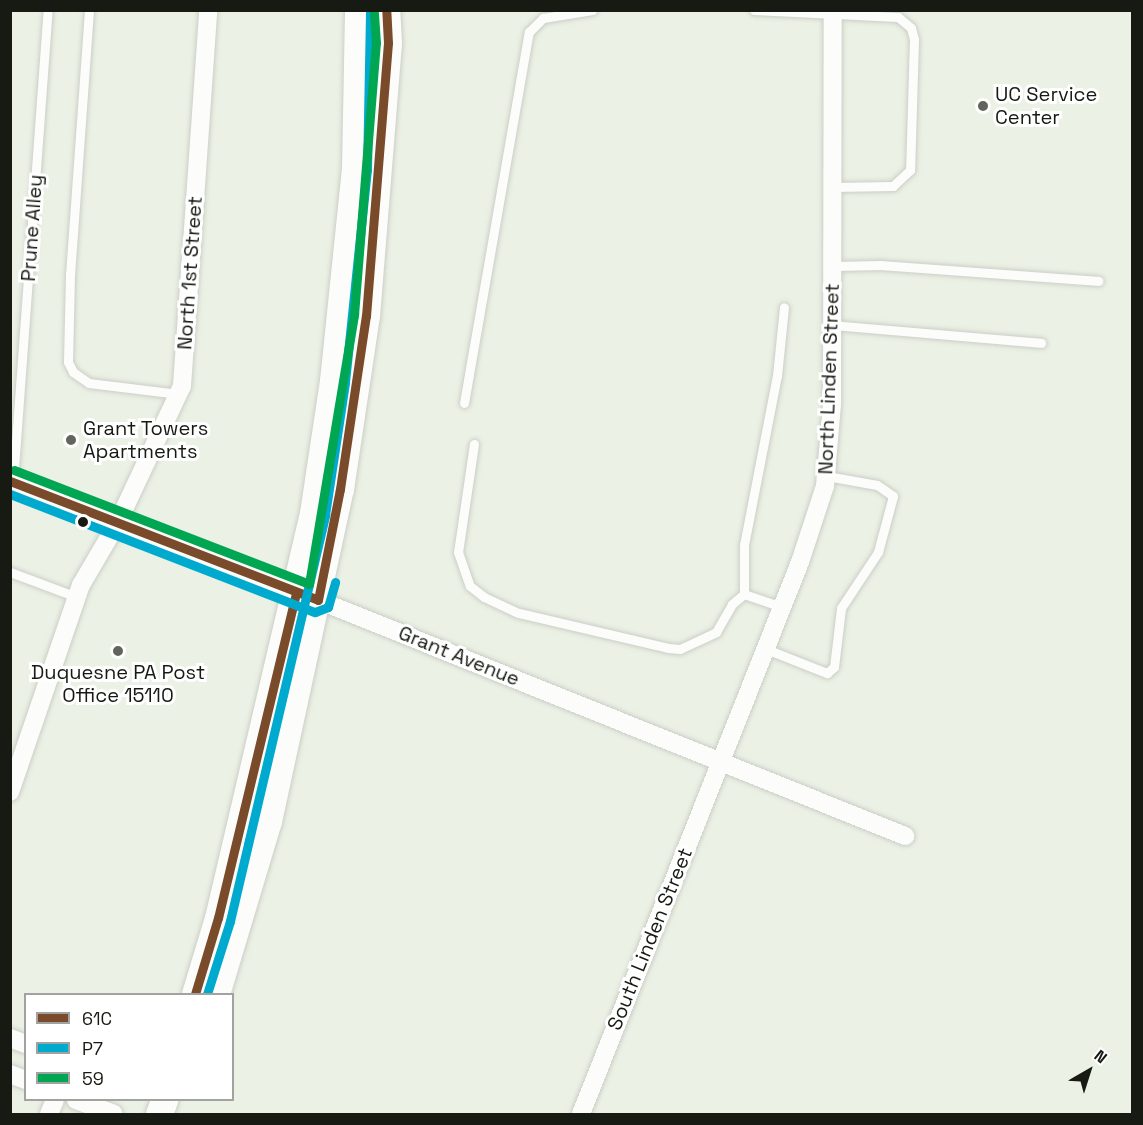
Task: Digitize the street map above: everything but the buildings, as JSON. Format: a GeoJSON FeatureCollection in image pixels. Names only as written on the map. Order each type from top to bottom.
{"type":"FeatureCollection","features":[{"type":"Feature","properties":{"kind":"main road"},"geometry":{"type":"LineString","coordinates":[[216,993],[268,821],[307,596],[313,513],[333,381],[355,169],[358,10]]}},
{"type":"Feature","properties":{"kind":"main road"},"geometry":{"type":"LineString","coordinates":[[195,993],[307,596],[340,489],[366,316],[388,42],[388,10]]}},
{"type":"Feature","properties":{"kind":"main road"},"geometry":{"type":"LineString","coordinates":[[358,66],[374,61],[388,42]]}},
{"type":"Feature","properties":{"kind":"street","name":"North 1st Street"},"geometry":{"type":"LineString","coordinates":[[10,792],[77,597],[118,522],[182,386],[208,10]]}},
{"type":"Feature","properties":{"kind":"street","name":"North Linden Street"},"geometry":{"type":"LineString","coordinates":[[720,764],[814,525],[827,476],[833,266],[833,12]]}},
{"type":"Feature","properties":{"kind":"street","name":"Grant Avenue"},"geometry":{"type":"LineString","coordinates":[[12,481],[307,596],[720,764],[905,836]]}},
{"type":"Feature","properties":{"kind":"street","name":"South Linden Street"},"geometry":{"type":"LineString","coordinates":[[581,1114],[720,764]]}},
{"type":"Feature","properties":{"kind":"street"},"geometry":{"type":"LineString","coordinates":[[79,1101],[114,1114]]}},
{"type":"Feature","properties":{"kind":"lane","name":"Prune Alley"},"geometry":{"type":"LineString","coordinates":[[12,481],[48,10]]}},
{"type":"Feature","properties":{"kind":"lane"},"geometry":{"type":"LineString","coordinates":[[89,10],[70,274],[68,362],[73,372],[89,383],[178,394]]}},
{"type":"Feature","properties":{"kind":"lane"},"geometry":{"type":"LineString","coordinates":[[754,10],[833,12],[898,17],[911,28],[914,39],[910,170],[893,186],[833,187]]}},
{"type":"Feature","properties":{"kind":"lane"},"geometry":{"type":"LineString","coordinates":[[464,404],[529,32],[543,18],[587,11]]}},
{"type":"Feature","properties":{"kind":"lane"},"geometry":{"type":"LineString","coordinates":[[833,266],[881,265],[1098,281]]}},
{"type":"Feature","properties":{"kind":"lane"},"geometry":{"type":"LineString","coordinates":[[744,594],[744,545],[777,376],[784,307]]}},
{"type":"Feature","properties":{"kind":"lane"},"geometry":{"type":"LineString","coordinates":[[832,326],[1041,343]]}},
{"type":"Feature","properties":{"kind":"lane"},"geometry":{"type":"LineString","coordinates":[[474,444],[458,552],[470,586],[484,597],[553,622],[680,649],[716,632],[732,604],[744,594]]}},
{"type":"Feature","properties":{"kind":"lane"},"geometry":{"type":"LineString","coordinates":[[766,649],[827,673],[834,667],[838,652],[841,608],[847,594],[878,552],[893,496],[877,485],[827,476]]}},
{"type":"Feature","properties":{"kind":"lane"},"geometry":{"type":"LineString","coordinates":[[10,572],[77,597]]}},
{"type":"Feature","properties":{"kind":"lane"},"geometry":{"type":"LineString","coordinates":[[744,594],[782,607]]}},
{"type":"Feature","properties":{"kind":"transit line","name":"P7"},"geometry":{"type":"LineString","coordinates":[[207,993],[230,921],[325,515],[345,382],[367,170],[370,10]]}},
{"type":"Feature","properties":{"kind":"transit line","name":"61C"},"geometry":{"type":"LineString","coordinates":[[318,600],[340,489],[366,316],[388,43],[386,10]]}},
{"type":"Feature","properties":{"kind":"transit line","name":"59"},"geometry":{"type":"LineString","coordinates":[[14,470],[309,584],[354,315],[376,43],[374,11]]}},
{"type":"Feature","properties":{"kind":"transit line","name":"61C"},"geometry":{"type":"LineString","coordinates":[[10,481],[318,600]]}},
{"type":"Feature","properties":{"kind":"transit line","name":"P7"},"geometry":{"type":"LineString","coordinates":[[10,494],[315,612],[328,607],[335,582]]}},
{"type":"Feature","properties":{"kind":"transit line","name":"61C"},"geometry":{"type":"LineString","coordinates":[[195,993],[218,918],[296,592]]}},
{"type":"Feature","properties":{"kind":"place","name":"UC Service Center"},"geometry":{"type":"Point","coordinates":[983,106]}},
{"type":"Feature","properties":{"kind":"place","name":"Grant Towers Apartments"},"geometry":{"type":"Point","coordinates":[71,440]}},
{"type":"Feature","properties":{"kind":"place","name":"Duquesne PA Post Office 15110"},"geometry":{"type":"Point","coordinates":[118,651]}}]}
